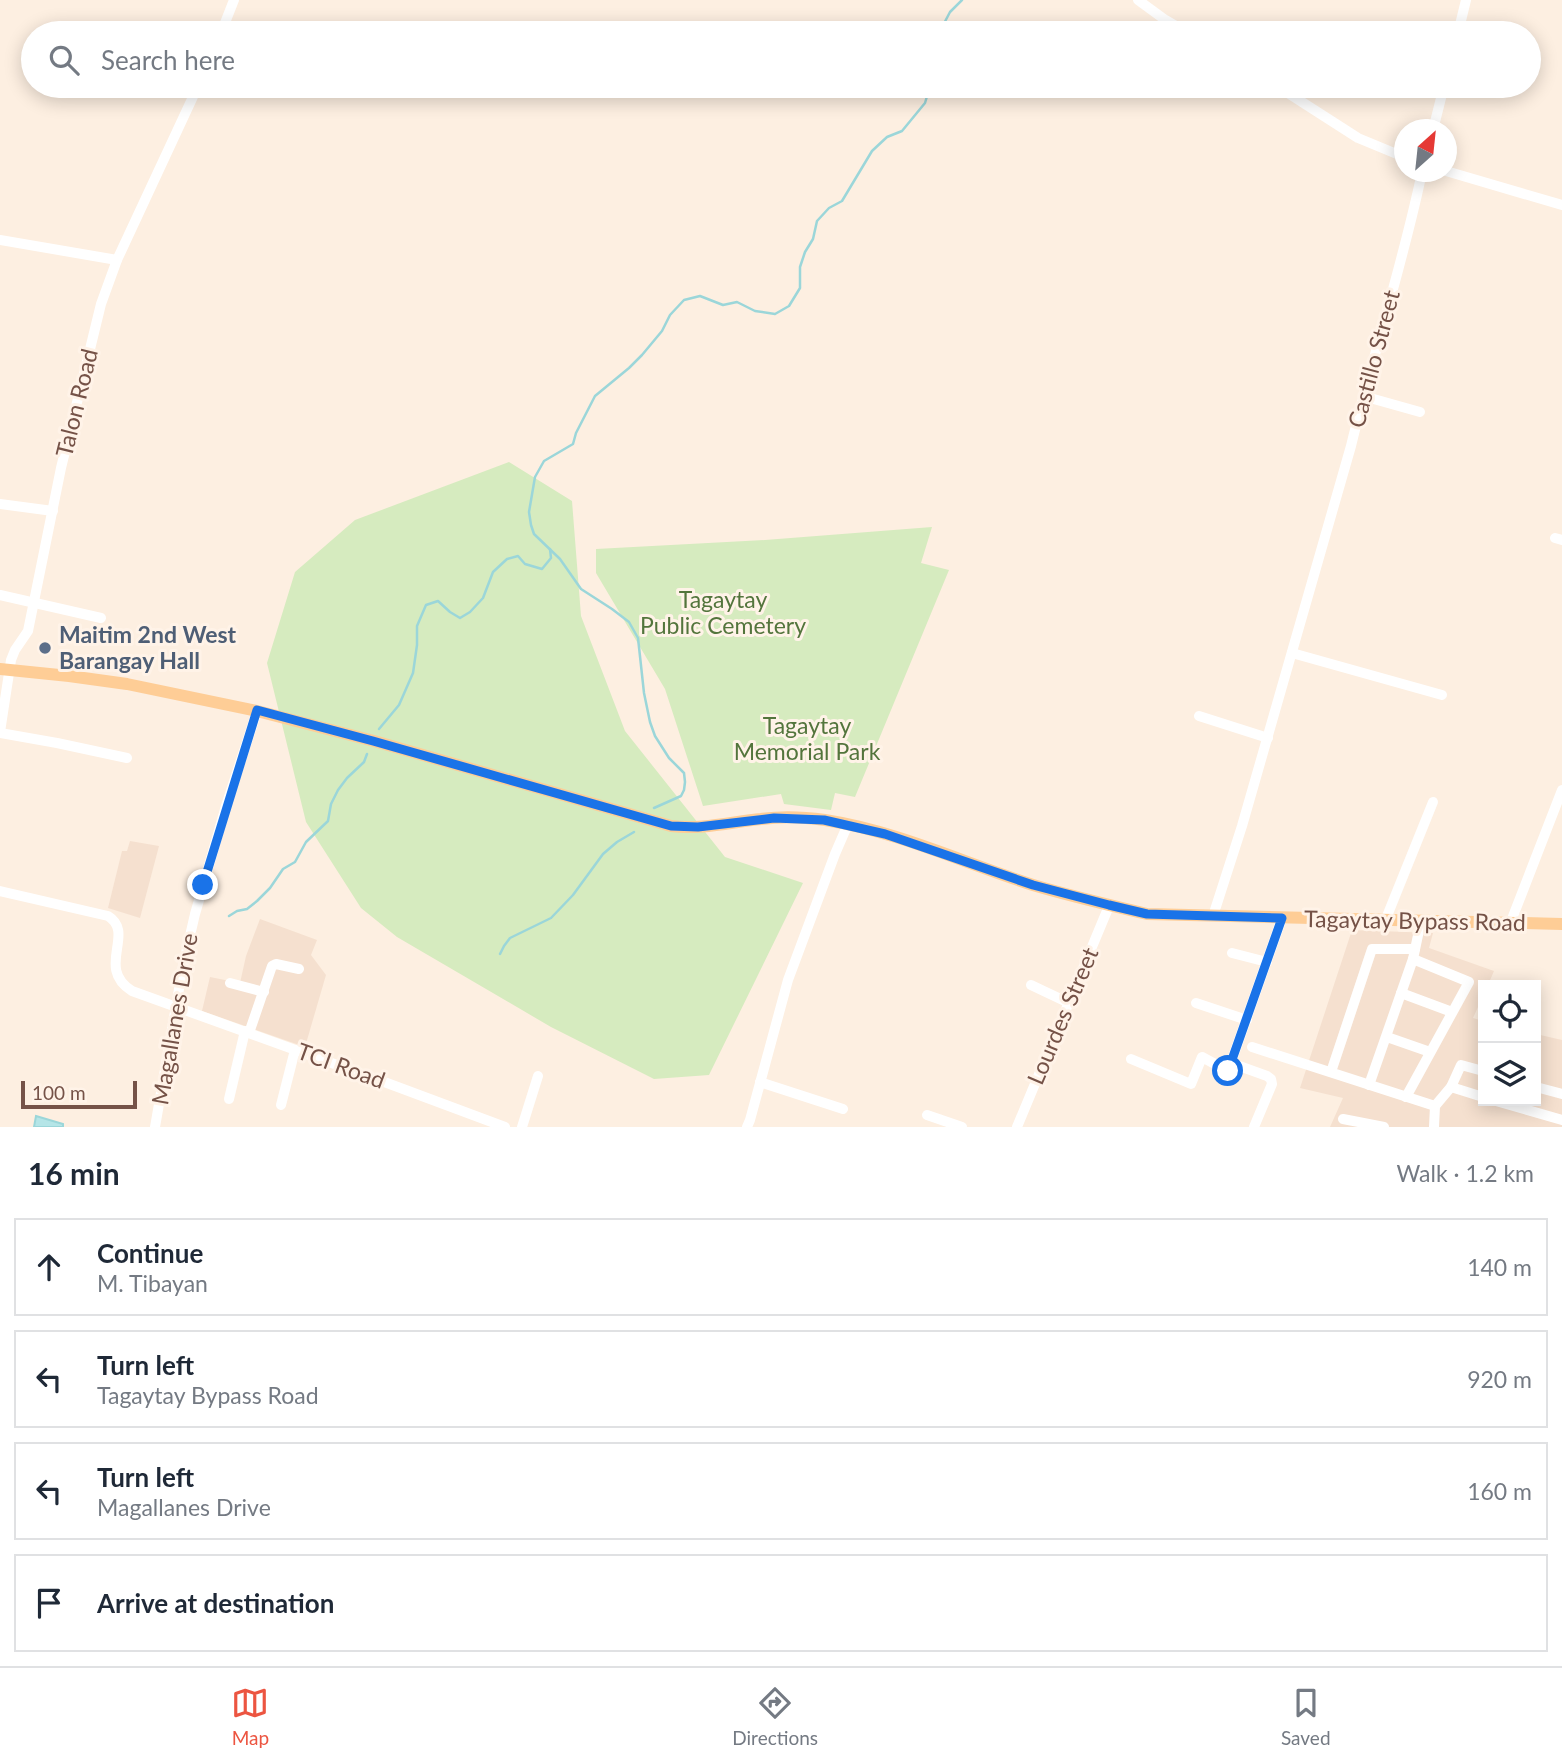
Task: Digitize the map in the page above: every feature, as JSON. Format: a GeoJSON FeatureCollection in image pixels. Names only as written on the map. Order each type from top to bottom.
{"type":"FeatureCollection","features":[{"type":"Feature","properties":{"kind":"main road","name":"Tagaytay Bypass Road"},"geometry":{"type":"LineString","coordinates":[[5,670],[127,684],[257,710],[671,826],[698,827],[781,817],[848,824],[1033,885],[1147,914],[1562,924]]}},
{"type":"Feature","properties":{"kind":"street"},"geometry":{"type":"LineString","coordinates":[[226,21],[234,0]]}},
{"type":"Feature","properties":{"kind":"street"},"geometry":{"type":"LineString","coordinates":[[1138,0],[1167,21]]}},
{"type":"Feature","properties":{"kind":"street"},"geometry":{"type":"LineString","coordinates":[[1461,21],[1466,0]]}},
{"type":"Feature","properties":{"kind":"street","name":"Talon Road"},"geometry":{"type":"LineString","coordinates":[[0,732],[5,670],[28,631],[61,468],[101,304],[117,260],[192,98]]}},
{"type":"Feature","properties":{"kind":"street"},"geometry":{"type":"LineString","coordinates":[[1295,98],[1357,138],[1394,153]]}},
{"type":"Feature","properties":{"kind":"street"},"geometry":{"type":"LineString","coordinates":[[1436,119],[1441,98]]}},
{"type":"Feature","properties":{"kind":"street"},"geometry":{"type":"LineString","coordinates":[[1457,174],[1562,205]]}},
{"type":"Feature","properties":{"kind":"street","name":"Castillo Street"},"geometry":{"type":"LineString","coordinates":[[1213,916],[1268,738],[1351,446],[1420,182]]}},
{"type":"Feature","properties":{"kind":"street"},"geometry":{"type":"LineString","coordinates":[[0,240],[117,260]]}},
{"type":"Feature","properties":{"kind":"street"},"geometry":{"type":"LineString","coordinates":[[1363,396],[1420,412]]}},
{"type":"Feature","properties":{"kind":"street"},"geometry":{"type":"LineString","coordinates":[[0,504],[52,511]]}},
{"type":"Feature","properties":{"kind":"street"},"geometry":{"type":"LineString","coordinates":[[0,595],[101,618]]}},
{"type":"Feature","properties":{"kind":"street"},"geometry":{"type":"LineString","coordinates":[[1292,653],[1442,695]]}},
{"type":"Feature","properties":{"kind":"street","name":"Magallanes Drive"},"geometry":{"type":"LineString","coordinates":[[155,1127],[183,966],[195,914],[257,710]]}},
{"type":"Feature","properties":{"kind":"street"},"geometry":{"type":"LineString","coordinates":[[1199,716],[1268,738]]}},
{"type":"Feature","properties":{"kind":"street"},"geometry":{"type":"LineString","coordinates":[[0,732],[127,758]]}},
{"type":"Feature","properties":{"kind":"street"},"geometry":{"type":"LineString","coordinates":[[1510,924],[1562,790]]}},
{"type":"Feature","properties":{"kind":"street"},"geometry":{"type":"LineString","coordinates":[[1385,921],[1433,802]]}},
{"type":"Feature","properties":{"kind":"street"},"geometry":{"type":"LineString","coordinates":[[747,1127],[788,980],[848,824]]}},
{"type":"Feature","properties":{"kind":"street"},"geometry":{"type":"LineString","coordinates":[[0,891],[108,916],[118,926],[117,978],[122,985],[177,1007]]}},
{"type":"Feature","properties":{"kind":"street","name":"Lourdes Street"},"geometry":{"type":"LineString","coordinates":[[1017,1127],[1109,905]]}},
{"type":"Feature","properties":{"kind":"street"},"geometry":{"type":"LineString","coordinates":[[1131,1059],[1191,1084],[1202,1058],[1228,1071],[1282,918]]}},
{"type":"Feature","properties":{"kind":"street"},"geometry":{"type":"LineString","coordinates":[[1369,1085],[1414,954],[1421,921]]}},
{"type":"Feature","properties":{"kind":"street"},"geometry":{"type":"LineString","coordinates":[[1331,1073],[1372,949],[1414,954],[1469,982],[1406,1097]]}},
{"type":"Feature","properties":{"kind":"street"},"geometry":{"type":"LineString","coordinates":[[1232,953],[1267,962]]}},
{"type":"Feature","properties":{"kind":"street"},"geometry":{"type":"LineString","coordinates":[[229,1099],[247,1032],[272,966],[276,964],[299,969]]}},
{"type":"Feature","properties":{"kind":"street"},"geometry":{"type":"LineString","coordinates":[[230,983],[264,992]]}},
{"type":"Feature","properties":{"kind":"street"},"geometry":{"type":"LineString","coordinates":[[1031,985],[1069,1003]]}},
{"type":"Feature","properties":{"kind":"street"},"geometry":{"type":"LineString","coordinates":[[1401,993],[1452,1012]]}},
{"type":"Feature","properties":{"kind":"street"},"geometry":{"type":"LineString","coordinates":[[1196,1003],[1247,1020]]}},
{"type":"Feature","properties":{"kind":"street","name":"TCI Road"},"geometry":{"type":"LineString","coordinates":[[177,1007],[505,1127]]}},
{"type":"Feature","properties":{"kind":"street"},"geometry":{"type":"LineString","coordinates":[[1387,1037],[1430,1052]]}},
{"type":"Feature","properties":{"kind":"street"},"geometry":{"type":"LineString","coordinates":[[1252,1047],[1436,1106]]}},
{"type":"Feature","properties":{"kind":"street"},"geometry":{"type":"LineString","coordinates":[[281,1105],[295,1049]]}},
{"type":"Feature","properties":{"kind":"street"},"geometry":{"type":"LineString","coordinates":[[1231,1063],[1271,1079],[1272,1084],[1254,1127]]}},
{"type":"Feature","properties":{"kind":"street"},"geometry":{"type":"LineString","coordinates":[[1434,1127],[1436,1106],[1451,1087],[1461,1065],[1478,1070]]}},
{"type":"Feature","properties":{"kind":"street"},"geometry":{"type":"LineString","coordinates":[[522,1127],[538,1076]]}},
{"type":"Feature","properties":{"kind":"street"},"geometry":{"type":"LineString","coordinates":[[760,1082],[843,1109]]}},
{"type":"Feature","properties":{"kind":"street"},"geometry":{"type":"LineString","coordinates":[[1451,1087],[1478,1095]]}},
{"type":"Feature","properties":{"kind":"street"},"geometry":{"type":"LineString","coordinates":[[1541,1088],[1562,1094]]}},
{"type":"Feature","properties":{"kind":"street"},"geometry":{"type":"LineString","coordinates":[[1513,1106],[1562,1120]]}},
{"type":"Feature","properties":{"kind":"street"},"geometry":{"type":"LineString","coordinates":[[927,1115],[962,1127]]}},
{"type":"Feature","properties":{"kind":"street"},"geometry":{"type":"LineString","coordinates":[[1343,1119],[1384,1127]]}},
{"type":"Feature","properties":{"kind":"shaded area"},"geometry":{"type":"Polygon","coordinates":[[[130,841],[159,846],[140,918],[108,908],[122,851],[127,851],[130,841]]]}},
{"type":"Feature","properties":{"kind":"shaded area"},"geometry":{"type":"Polygon","coordinates":[[[260,919],[317,940],[311,955],[326,975],[305,1047],[202,1011],[210,977],[240,983],[246,956],[260,919]]]}},
{"type":"Feature","properties":{"kind":"shaded area"},"geometry":{"type":"Polygon","coordinates":[[[1352,930],[1433,933],[1429,948],[1494,971],[1490,980],[1478,980],[1478,1007],[1473,1018],[1478,1020],[1478,1106],[1541,1106],[1541,1035],[1562,1040],[1562,1127],[1330,1127],[1343,1098],[1300,1088],[1352,930]]]}},
{"type":"Feature","properties":{"kind":"green space"},"geometry":{"type":"Polygon","coordinates":[[[509,462],[572,501],[581,616],[625,731],[725,857],[803,883],[709,1075],[654,1079],[551,1027],[397,937],[361,908],[306,822],[267,663],[295,572],[355,520],[509,462]]]}},
{"type":"Feature","properties":{"kind":"green space","name":"Tagaytay Public Cemetery"},"geometry":{"type":"Polygon","coordinates":[[[932,527],[921,563],[949,570],[855,797],[835,793],[831,810],[784,804],[781,794],[703,806],[665,689],[596,573],[596,549],[932,527]]]}},
{"type":"Feature","properties":{"kind":"water"},"geometry":{"type":"Polygon","coordinates":[[[36,1116],[63,1124],[63,1127],[34,1127],[36,1116]]]}},
{"type":"Feature","properties":{"kind":"waterway"},"geometry":{"type":"LineString","coordinates":[[945,21],[962,0]]}},
{"type":"Feature","properties":{"kind":"waterway"},"geometry":{"type":"LineString","coordinates":[[654,808],[681,796],[685,782],[684,773],[669,758],[655,736],[650,722],[638,638],[629,622],[581,589],[560,559],[534,534],[529,512],[535,477],[544,461],[573,444],[595,396],[642,355],[684,300],[700,296],[723,305],[737,302],[755,311],[775,314],[789,306],[800,288],[800,267],[813,239],[817,221],[829,208],[842,201],[872,151],[887,137],[902,131],[926,98]]}},
{"type":"Feature","properties":{"kind":"waterway"},"geometry":{"type":"LineString","coordinates":[[379,729],[399,705],[413,673],[417,626],[426,605],[438,601],[460,618],[483,598],[493,572],[507,559],[518,556],[525,564],[542,569],[551,558],[550,549]]}},
{"type":"Feature","properties":{"kind":"waterway"},"geometry":{"type":"LineString","coordinates":[[229,916],[247,909],[257,901],[283,869],[295,862],[306,842],[328,821],[331,804],[338,790],[364,762],[367,754]]}},
{"type":"Feature","properties":{"kind":"waterway"},"geometry":{"type":"LineString","coordinates":[[500,954],[510,938],[551,918],[573,895],[603,854],[634,832]]}},
{"type":"Feature","properties":{"kind":"place","name":"Maitim 2nd West Barangay Hall"},"geometry":{"type":"Point","coordinates":[45,648]}},
{"type":"Feature","properties":{"kind":"route"},"geometry":{"type":"LineString","coordinates":[[203,885],[257,710],[671,826],[698,827],[774,818],[824,820],[885,834],[1033,885],[1147,914],[1282,918],[1228,1071]]}},
{"type":"Feature","properties":{"kind":"park label","name":"Tagaytay Memorial Park"},"geometry":{"type":"Point","coordinates":[807,739]}}]}
